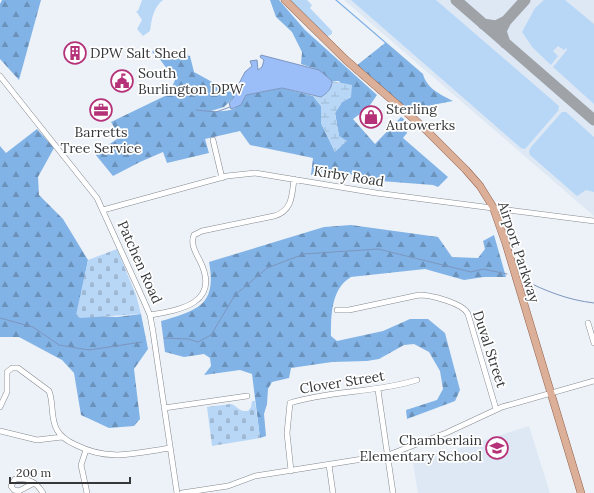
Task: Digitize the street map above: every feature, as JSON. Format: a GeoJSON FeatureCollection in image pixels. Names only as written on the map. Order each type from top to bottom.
{"type":"FeatureCollection","features":[{"type":"Feature","properties":{"kind":"main road","name":"Airport Parkway"},"geometry":{"type":"LineString","coordinates":[[285,0],[346,60],[452,155],[480,186],[493,207],[506,244],[581,493]]}},
{"type":"Feature","properties":{"kind":"street","name":"Patchen Road"},"geometry":{"type":"LineString","coordinates":[[0,76],[84,180],[103,210],[150,315],[176,493]]}},
{"type":"Feature","properties":{"kind":"street"},"geometry":{"type":"LineString","coordinates":[[213,140],[222,178]]}},
{"type":"Feature","properties":{"kind":"street","name":"Kirby Road"},"geometry":{"type":"LineString","coordinates":[[103,210],[222,178],[255,173],[376,193],[594,221]]}},
{"type":"Feature","properties":{"kind":"street"},"geometry":{"type":"LineString","coordinates":[[150,315],[186,306],[196,301],[203,294],[206,286],[206,276],[192,243],[194,235],[202,231],[284,213],[290,204],[294,179]]}},
{"type":"Feature","properties":{"kind":"street","name":"Duval Street"},"geometry":{"type":"LineString","coordinates":[[337,310],[349,310],[419,295],[428,295],[463,307],[468,314],[496,409]]}},
{"type":"Feature","properties":{"kind":"street"},"geometry":{"type":"LineString","coordinates":[[588,323],[594,342]]}},
{"type":"Feature","properties":{"kind":"street"},"geometry":{"type":"LineString","coordinates":[[0,407],[7,392],[7,372],[13,368],[19,368],[49,391],[53,421],[56,429],[62,437],[86,450],[110,456],[170,448]]}},
{"type":"Feature","properties":{"kind":"street","name":"Clover Street"},"geometry":{"type":"LineString","coordinates":[[291,471],[287,433],[290,403],[329,395],[378,390],[417,380]]}},
{"type":"Feature","properties":{"kind":"street"},"geometry":{"type":"LineString","coordinates":[[182,493],[228,486],[255,476],[388,455],[446,433],[496,409],[594,381]]}},
{"type":"Feature","properties":{"kind":"street"},"geometry":{"type":"LineString","coordinates":[[378,390],[394,493]]}},
{"type":"Feature","properties":{"kind":"street"},"geometry":{"type":"LineString","coordinates":[[164,408],[247,396]]}},
{"type":"Feature","properties":{"kind":"street"},"geometry":{"type":"LineString","coordinates":[[0,431],[37,440],[62,437]]}},
{"type":"Feature","properties":{"kind":"street"},"geometry":{"type":"LineString","coordinates":[[86,450],[81,466],[87,493]]}},
{"type":"Feature","properties":{"kind":"street"},"geometry":{"type":"LineString","coordinates":[[329,465],[333,493]]}},
{"type":"Feature","properties":{"kind":"street"},"geometry":{"type":"LineString","coordinates":[[34,483],[43,493]]}},
{"type":"Feature","properties":{"kind":"shaded area"},"geometry":{"type":"Polygon","coordinates":[[[344,0],[594,0],[594,216],[492,128],[344,0]]]}},
{"type":"Feature","properties":{"kind":"shaded area"},"geometry":{"type":"Polygon","coordinates":[[[261,55],[319,70],[332,81],[330,89],[321,97],[282,88],[246,95],[241,105],[231,109],[229,103],[234,97],[231,92],[236,89],[245,72],[252,66],[250,61],[257,60],[258,70],[262,67],[264,60],[260,57],[261,55]]]}},
{"type":"Feature","properties":{"kind":"shaded area","name":"Chamberlain Elementary School"},"geometry":{"type":"Polygon","coordinates":[[[529,426],[550,493],[418,493],[413,463],[529,426]]]}},
{"type":"Feature","properties":{"kind":"green space"},"geometry":{"type":"Polygon","coordinates":[[[2,0],[41,0],[19,80],[0,59],[0,4],[2,0]]]}},
{"type":"Feature","properties":{"kind":"green space"},"geometry":{"type":"Polygon","coordinates":[[[142,0],[163,0],[155,10],[150,31],[143,36],[137,29],[142,20],[136,11],[138,11],[142,0]]]}},
{"type":"Feature","properties":{"kind":"green space"},"geometry":{"type":"Polygon","coordinates":[[[270,0],[279,0],[305,30],[377,95],[368,108],[353,119],[375,144],[401,117],[408,122],[407,133],[403,138],[448,177],[438,187],[433,185],[354,179],[355,175],[322,170],[321,177],[311,175],[313,158],[250,145],[240,131],[205,139],[209,153],[167,163],[163,152],[113,176],[95,154],[120,137],[111,122],[169,94],[175,80],[159,58],[152,52],[155,49],[190,56],[194,72],[234,94],[234,97],[224,107],[211,111],[227,111],[240,104],[246,95],[282,88],[313,96],[321,106],[321,123],[335,152],[339,136],[335,113],[342,102],[351,97],[339,81],[332,81],[319,70],[301,64],[302,52],[292,32],[276,17],[270,0]]]}},
{"type":"Feature","properties":{"kind":"green space"},"geometry":{"type":"Polygon","coordinates":[[[289,0],[307,0],[312,5],[310,8],[332,31],[332,34],[326,37],[289,0]]]}},
{"type":"Feature","properties":{"kind":"green space"},"geometry":{"type":"Polygon","coordinates":[[[335,0],[337,0],[423,74],[431,87],[453,101],[427,106],[404,107],[356,66],[385,43],[335,0]]]}},
{"type":"Feature","properties":{"kind":"green space"},"geometry":{"type":"Polygon","coordinates":[[[351,0],[436,0],[559,106],[558,111],[525,149],[521,148],[351,0]]]}},
{"type":"Feature","properties":{"kind":"green space"},"geometry":{"type":"Polygon","coordinates":[[[544,0],[565,0],[594,24],[594,104],[553,67],[567,50],[566,48],[564,50],[558,46],[553,51],[558,56],[551,65],[533,48],[522,32],[535,8],[544,0]]]}},
{"type":"Feature","properties":{"kind":"green space"},"geometry":{"type":"Polygon","coordinates":[[[332,81],[352,85],[351,97],[342,102],[335,113],[339,136],[347,141],[335,152],[321,123],[321,106],[313,96],[321,97],[332,84],[332,81]]]}},
{"type":"Feature","properties":{"kind":"green space"},"geometry":{"type":"Polygon","coordinates":[[[562,112],[566,112],[594,137],[594,192],[586,190],[577,196],[530,155],[529,151],[531,147],[562,112]]]}},
{"type":"Feature","properties":{"kind":"green space"},"geometry":{"type":"Polygon","coordinates":[[[37,129],[54,148],[38,177],[39,195],[63,219],[88,260],[77,315],[117,317],[141,314],[148,349],[134,369],[140,419],[134,426],[109,428],[81,415],[74,373],[62,360],[19,337],[0,337],[0,146],[6,153],[37,129]]]}},
{"type":"Feature","properties":{"kind":"green space"},"geometry":{"type":"Polygon","coordinates":[[[351,225],[438,237],[452,257],[478,258],[485,249],[483,241],[494,235],[506,277],[484,277],[464,280],[425,269],[351,277],[339,288],[332,311],[331,336],[337,341],[383,331],[410,319],[428,319],[445,333],[460,390],[455,401],[407,419],[406,410],[437,400],[443,389],[440,371],[429,352],[414,344],[404,345],[379,359],[367,361],[332,362],[291,368],[289,378],[272,382],[268,389],[267,404],[264,414],[266,436],[260,438],[252,374],[240,370],[204,375],[211,366],[210,358],[204,354],[184,357],[165,352],[161,321],[195,309],[202,304],[207,297],[210,288],[211,276],[209,262],[324,227],[351,225]]]}},
{"type":"Feature","properties":{"kind":"green space"},"geometry":{"type":"Polygon","coordinates":[[[117,249],[136,295],[141,314],[80,318],[76,315],[88,260],[117,249]]]}},
{"type":"Feature","properties":{"kind":"green space"},"geometry":{"type":"Polygon","coordinates":[[[252,401],[255,401],[260,438],[212,446],[207,407],[231,404],[242,411],[248,411],[251,407],[252,401]]]}},
{"type":"Feature","properties":{"kind":"waterway"},"geometry":{"type":"LineString","coordinates":[[196,110],[216,112],[230,107]]}},
{"type":"Feature","properties":{"kind":"waterway"},"geometry":{"type":"LineString","coordinates":[[164,338],[188,339],[198,342],[211,335],[235,295],[267,268],[304,254],[378,249],[471,272],[483,269],[507,274]]}},
{"type":"Feature","properties":{"kind":"waterway"},"geometry":{"type":"LineString","coordinates":[[522,279],[557,294],[575,300],[594,303]]}},
{"type":"Feature","properties":{"kind":"waterway"},"geometry":{"type":"LineString","coordinates":[[0,318],[33,327],[59,345],[89,350],[142,342]]}},
{"type":"Feature","properties":{"kind":"taxiway"},"geometry":{"type":"LineString","coordinates":[[456,0],[594,120]]}},
{"type":"Feature","properties":{"kind":"taxiway"},"geometry":{"type":"LineString","coordinates":[[506,21],[525,0]]}},
{"type":"Feature","properties":{"kind":"taxiway"},"geometry":{"type":"LineString","coordinates":[[483,24],[496,26],[506,21],[501,31],[505,43]]}},
{"type":"Feature","properties":{"kind":"place","name":"DPW Salt Shed"},"geometry":{"type":"Point","coordinates":[75,53]}},
{"type":"Feature","properties":{"kind":"place","name":"South Burlington DPW"},"geometry":{"type":"Point","coordinates":[122,81]}},
{"type":"Feature","properties":{"kind":"place","name":"Barretts Tree Service"},"geometry":{"type":"Point","coordinates":[101,110]}},
{"type":"Feature","properties":{"kind":"place","name":"Sterling Autowerks"},"geometry":{"type":"Point","coordinates":[371,117]}},
{"type":"Feature","properties":{"kind":"place","name":"Chamberlain Elementary School"},"geometry":{"type":"Point","coordinates":[497,448]}}]}
